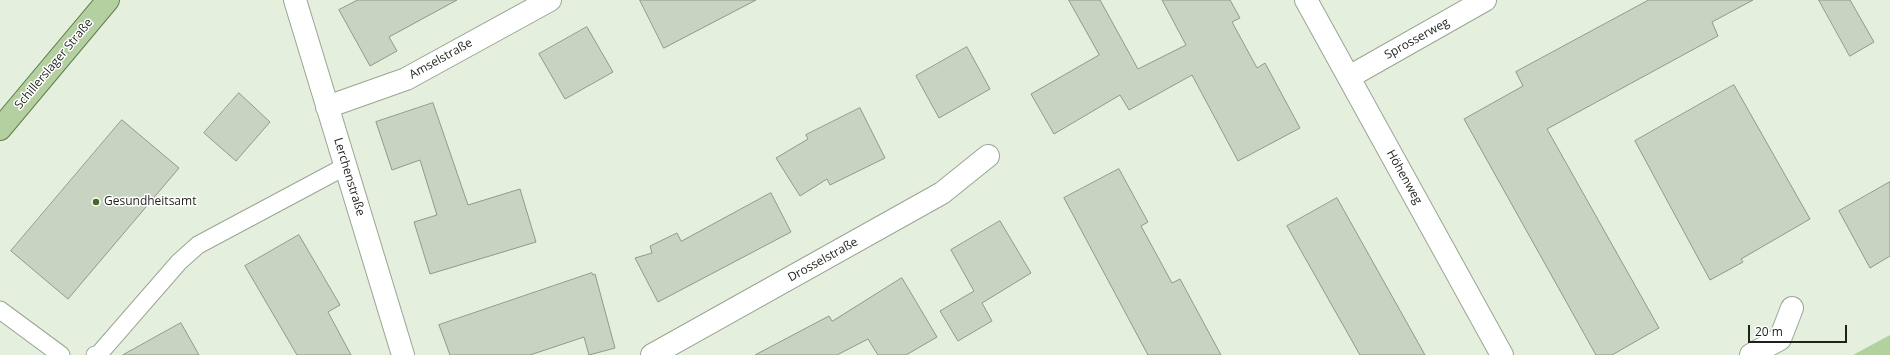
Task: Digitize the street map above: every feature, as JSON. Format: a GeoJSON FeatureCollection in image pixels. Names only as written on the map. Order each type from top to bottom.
{"type":"FeatureCollection","features":[{"type":"Feature","properties":{"kind":"main road","name":"Schillerslager Straße"},"geometry":{"type":"LineString","coordinates":[[0,129],[108,0]]}},
{"type":"Feature","properties":{"kind":"street","name":"Lerchenstraße"},"geometry":{"type":"LineString","coordinates":[[295,0],[403,355]]}},
{"type":"Feature","properties":{"kind":"street","name":"Amselstraße"},"geometry":{"type":"LineString","coordinates":[[327,107],[406,79],[550,0]]}},
{"type":"Feature","properties":{"kind":"street","name":"Höhenweg"},"geometry":{"type":"LineString","coordinates":[[1306,0],[1502,355]]}},
{"type":"Feature","properties":{"kind":"street","name":"Sprosserweg"},"geometry":{"type":"LineString","coordinates":[[1349,77],[1485,0]]}},
{"type":"Feature","properties":{"kind":"street","name":"Drosselstraße"},"geometry":{"type":"LineString","coordinates":[[652,355],[942,193],[988,156]]}},
{"type":"Feature","properties":{"kind":"street"},"geometry":{"type":"LineString","coordinates":[[1751,355],[1780,339],[1792,308]]}},
{"type":"Feature","properties":{"kind":"lane"},"geometry":{"type":"LineString","coordinates":[[96,355],[98,355],[180,262],[198,245],[346,166]]}},
{"type":"Feature","properties":{"kind":"lane"},"geometry":{"type":"LineString","coordinates":[[0,310],[61,355]]}},
{"type":"Feature","properties":{"kind":"green space"},"geometry":{"type":"Polygon","coordinates":[[[1890,335],[1890,355],[1853,355],[1890,335]]]}},
{"type":"Feature","properties":{"kind":"building"},"geometry":{"type":"Polygon","coordinates":[[[358,0],[457,0],[389,37],[397,51],[370,66],[339,10],[358,0]]]}},
{"type":"Feature","properties":{"kind":"building"},"geometry":{"type":"Polygon","coordinates":[[[640,0],[756,0],[664,48],[640,0]]]}},
{"type":"Feature","properties":{"kind":"building"},"geometry":{"type":"Polygon","coordinates":[[[1069,0],[1100,0],[1138,69],[1186,45],[1162,0],[1230,0],[1240,18],[1232,22],[1257,68],[1265,63],[1300,128],[1238,161],[1192,75],[1129,110],[1120,95],[1054,134],[1031,94],[1099,55],[1069,0]]]}},
{"type":"Feature","properties":{"kind":"building"},"geometry":{"type":"Polygon","coordinates":[[[1649,0],[1753,0],[1712,22],[1718,36],[1547,129],[1659,328],[1612,355],[1596,355],[1464,119],[1523,86],[1516,72],[1649,0]]]}},
{"type":"Feature","properties":{"kind":"building"},"geometry":{"type":"Polygon","coordinates":[[[1819,0],[1850,0],[1874,42],[1850,56],[1819,0]]]}},
{"type":"Feature","properties":{"kind":"building"},"geometry":{"type":"Polygon","coordinates":[[[587,27],[613,72],[565,99],[539,54],[587,27]]]}},
{"type":"Feature","properties":{"kind":"building"},"geometry":{"type":"Polygon","coordinates":[[[967,47],[990,89],[939,118],[916,76],[967,47]]]}},
{"type":"Feature","properties":{"kind":"building"},"geometry":{"type":"Polygon","coordinates":[[[1734,85],[1810,219],[1741,259],[1743,262],[1710,280],[1635,141],[1734,85]]]}},
{"type":"Feature","properties":{"kind":"building"},"geometry":{"type":"Polygon","coordinates":[[[239,93],[270,122],[236,161],[204,133],[239,93]]]}},
{"type":"Feature","properties":{"kind":"building"},"geometry":{"type":"Polygon","coordinates":[[[433,103],[468,205],[520,189],[536,242],[430,274],[414,222],[437,215],[420,160],[392,170],[376,122],[433,103]]]}},
{"type":"Feature","properties":{"kind":"building"},"geometry":{"type":"Polygon","coordinates":[[[860,108],[885,158],[830,185],[827,179],[800,196],[776,158],[808,139],[806,135],[860,108]]]}},
{"type":"Feature","properties":{"kind":"building"},"geometry":{"type":"Polygon","coordinates":[[[122,120],[179,168],[68,299],[11,251],[122,120]]]}},
{"type":"Feature","properties":{"kind":"building"},"geometry":{"type":"Polygon","coordinates":[[[1119,169],[1148,222],[1141,226],[1172,283],[1180,279],[1221,355],[1148,355],[1064,198],[1119,169]]]}},
{"type":"Feature","properties":{"kind":"building"},"geometry":{"type":"Polygon","coordinates":[[[1890,182],[1890,256],[1870,268],[1839,211],[1890,182]]]}},
{"type":"Feature","properties":{"kind":"building"},"geometry":{"type":"Polygon","coordinates":[[[771,193],[791,232],[658,302],[635,258],[652,253],[650,246],[677,233],[681,241],[771,193]]]}},
{"type":"Feature","properties":{"kind":"building"},"geometry":{"type":"Polygon","coordinates":[[[1337,198],[1425,355],[1360,355],[1287,226],[1337,198]]]}},
{"type":"Feature","properties":{"kind":"building"},"geometry":{"type":"Polygon","coordinates":[[[1000,221],[1031,273],[982,303],[992,321],[958,341],[940,311],[974,291],[951,250],[1000,221]]]}},
{"type":"Feature","properties":{"kind":"building"},"geometry":{"type":"Polygon","coordinates":[[[299,235],[340,305],[328,312],[351,355],[297,355],[245,266],[299,235]]]}},
{"type":"Feature","properties":{"kind":"building"},"geometry":{"type":"Polygon","coordinates":[[[592,273],[593,275],[595,274],[615,348],[589,355],[584,337],[530,355],[450,355],[439,325],[592,273]]]}},
{"type":"Feature","properties":{"kind":"building"},"geometry":{"type":"Polygon","coordinates":[[[902,278],[937,337],[906,355],[878,355],[868,339],[837,355],[755,355],[829,316],[832,321],[902,278]]]}},
{"type":"Feature","properties":{"kind":"building"},"geometry":{"type":"Polygon","coordinates":[[[181,323],[199,355],[123,355],[181,323]]]}},
{"type":"Feature","properties":{"kind":"place","name":"Gesundheitsamt"},"geometry":{"type":"Point","coordinates":[96,202]}}]}
